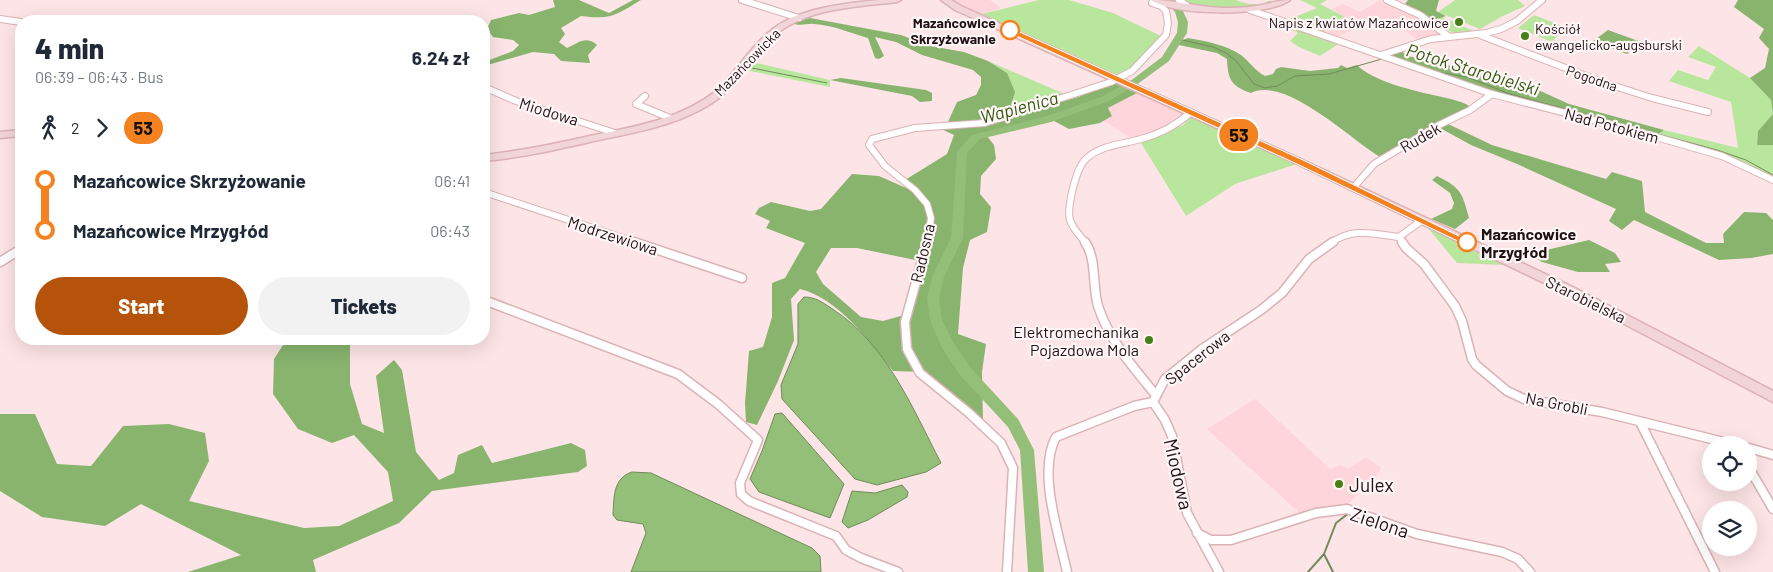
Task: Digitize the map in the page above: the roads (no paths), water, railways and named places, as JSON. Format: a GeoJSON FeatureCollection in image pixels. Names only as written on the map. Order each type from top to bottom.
{"type":"FeatureCollection","features":[{"type":"Feature","properties":{"kind":"street"},"geometry":{"type":"LineString","coordinates":[[742,0],[799,18]]}},
{"type":"Feature","properties":{"kind":"street","name":"Mazańcowicka"},"geometry":{"type":"LineString","coordinates":[[490,157],[519,154],[615,133],[670,118],[711,100],[731,81],[776,30],[799,18],[854,6],[897,0]]}},
{"type":"Feature","properties":{"kind":"street"},"geometry":{"type":"LineString","coordinates":[[938,0],[946,5],[958,8]]}},
{"type":"Feature","properties":{"kind":"street"},"geometry":{"type":"LineString","coordinates":[[945,0],[958,8]]}},
{"type":"Feature","properties":{"kind":"street"},"geometry":{"type":"LineString","coordinates":[[1120,80],[1132,71],[1166,35],[1168,23],[1166,11],[1162,6],[1152,3],[1155,0],[1250,10],[1267,7],[1286,0]]}},
{"type":"Feature","properties":{"kind":"street"},"geometry":{"type":"LineString","coordinates":[[1387,0],[1430,19],[1448,36]]}},
{"type":"Feature","properties":{"kind":"street"},"geometry":{"type":"LineString","coordinates":[[1383,56],[1402,47],[1448,36],[1480,35],[1509,26],[1542,0]]}},
{"type":"Feature","properties":{"kind":"street","name":"Starobielska"},"geometry":{"type":"LineString","coordinates":[[958,8],[1191,112],[1597,304],[1773,397]]}},
{"type":"Feature","properties":{"kind":"street","name":"Nad Potokiem"},"geometry":{"type":"LineString","coordinates":[[1250,10],[1492,94],[1639,132],[1722,156],[1773,180]]}},
{"type":"Feature","properties":{"kind":"street"},"geometry":{"type":"LineString","coordinates":[[0,19],[15,21]]}},
{"type":"Feature","properties":{"kind":"street","name":"Pogodna"},"geometry":{"type":"LineString","coordinates":[[1480,35],[1602,82],[1652,98],[1708,112]]}},
{"type":"Feature","properties":{"kind":"street","name":"Radosna"},"geometry":{"type":"LineString","coordinates":[[1007,572],[1013,468],[1001,443],[920,372],[907,349],[905,322],[927,242],[931,218],[927,204],[915,190],[885,166],[869,145],[872,139],[915,128],[985,123],[1075,96],[1120,80]]}},
{"type":"Feature","properties":{"kind":"street","name":"Miodowa"},"geometry":{"type":"LineString","coordinates":[[490,90],[506,98],[615,133]]}},
{"type":"Feature","properties":{"kind":"street","name":"Rudek"},"geometry":{"type":"LineString","coordinates":[[1353,188],[1374,164],[1439,125],[1470,110],[1492,94]]}},
{"type":"Feature","properties":{"kind":"street"},"geometry":{"type":"LineString","coordinates":[[645,96],[636,104],[670,118]]}},
{"type":"Feature","properties":{"kind":"street","name":"Miodowa"},"geometry":{"type":"LineString","coordinates":[[1191,112],[1179,124],[1159,133],[1103,149],[1086,158],[1079,167],[1075,178],[1069,219],[1071,226],[1089,249],[1095,294],[1107,327],[1126,359],[1154,398],[1172,436],[1187,513],[1219,572]]}},
{"type":"Feature","properties":{"kind":"street"},"geometry":{"type":"LineString","coordinates":[[0,135],[15,134]]}},
{"type":"Feature","properties":{"kind":"street","name":"Modrzewiowa"},"geometry":{"type":"LineString","coordinates":[[490,194],[742,278]]}},
{"type":"Feature","properties":{"kind":"street"},"geometry":{"type":"LineString","coordinates":[[1398,237],[1421,221]]}},
{"type":"Feature","properties":{"kind":"street","name":"Spacerowa"},"geometry":{"type":"LineString","coordinates":[[1067,572],[1047,476],[1050,448],[1056,437],[1154,398],[1165,379],[1202,349],[1261,310],[1282,293],[1309,259],[1341,236],[1357,232],[1398,237]]}},
{"type":"Feature","properties":{"kind":"street","name":"Na Grobli"},"geometry":{"type":"LineString","coordinates":[[1398,237],[1406,248],[1424,264],[1455,306],[1462,321],[1472,359],[1476,365],[1507,391],[1524,399],[1602,412],[1702,437]]}},
{"type":"Feature","properties":{"kind":"street"},"geometry":{"type":"LineString","coordinates":[[0,262],[15,253]]}},
{"type":"Feature","properties":{"kind":"street"},"geometry":{"type":"LineString","coordinates":[[490,302],[678,374],[705,392],[744,426],[754,432],[758,440],[740,484],[741,494],[749,501],[836,536],[846,550],[861,558],[898,572]]}},
{"type":"Feature","properties":{"kind":"street"},"geometry":{"type":"LineString","coordinates":[[1640,422],[1715,572]]}},
{"type":"Feature","properties":{"kind":"street"},"geometry":{"type":"LineString","coordinates":[[1757,450],[1773,455]]}},
{"type":"Feature","properties":{"kind":"street"},"geometry":{"type":"LineString","coordinates":[[1757,482],[1773,509]]}},
{"type":"Feature","properties":{"kind":"street","name":"Zielona"},"geometry":{"type":"LineString","coordinates":[[1198,534],[1211,540],[1231,540],[1316,513],[1348,509],[1417,534],[1480,549],[1502,552],[1518,559],[1530,572]]}},
{"type":"Feature","properties":{"kind":"waterway","name":"Wapienica"},"geometry":{"type":"LineString","coordinates":[[1036,572],[1027,450],[1013,423],[965,371],[947,344],[936,320],[933,298],[938,277],[957,238],[962,152],[976,137],[1047,120],[1105,99],[1136,81],[1166,59],[1182,33],[1183,22],[1179,11],[1169,0]]}},
{"type":"Feature","properties":{"kind":"waterway","name":"Potok Starobielski"},"geometry":{"type":"LineString","coordinates":[[1178,39],[1213,47],[1226,53],[1236,61],[1254,84],[1265,88],[1277,86],[1295,76],[1329,74],[1382,59]]}},
{"type":"Feature","properties":{"kind":"waterway"},"geometry":{"type":"LineString","coordinates":[[747,67],[827,83]]}},
{"type":"Feature","properties":{"kind":"waterway","name":"Potok Starobielski"},"geometry":{"type":"LineString","coordinates":[[1437,72],[1467,77],[1510,94],[1717,150],[1746,160],[1773,175]]}},
{"type":"Feature","properties":{"kind":"waterway"},"geometry":{"type":"LineString","coordinates":[[1324,554],[1336,523],[1349,513]]}},
{"type":"Feature","properties":{"kind":"waterway"},"geometry":{"type":"LineString","coordinates":[[1308,572],[1324,554]]}},
{"type":"Feature","properties":{"kind":"waterway"},"geometry":{"type":"LineString","coordinates":[[1324,554],[1333,572]]}},
{"type":"Feature","properties":{"kind":"place","name":"Napis z kwiatów Mazańcowice"},"geometry":{"type":"Point","coordinates":[1459,22]}},
{"type":"Feature","properties":{"kind":"place","name":"Mazańcowice Skrzyżowanie"},"geometry":{"type":"Point","coordinates":[1010,30]}},
{"type":"Feature","properties":{"kind":"place","name":"Kościół ewangelicko-augsburski"},"geometry":{"type":"Point","coordinates":[1525,36]}},
{"type":"Feature","properties":{"kind":"place","name":"Mazańcowice Mrzygłód"},"geometry":{"type":"Point","coordinates":[1467,242]}},
{"type":"Feature","properties":{"kind":"place","name":"Elektromechanika Pojazdowa Mola"},"geometry":{"type":"Point","coordinates":[1149,340]}},
{"type":"Feature","properties":{"kind":"place","name":"Julex"},"geometry":{"type":"Point","coordinates":[1339,484]}}]}
